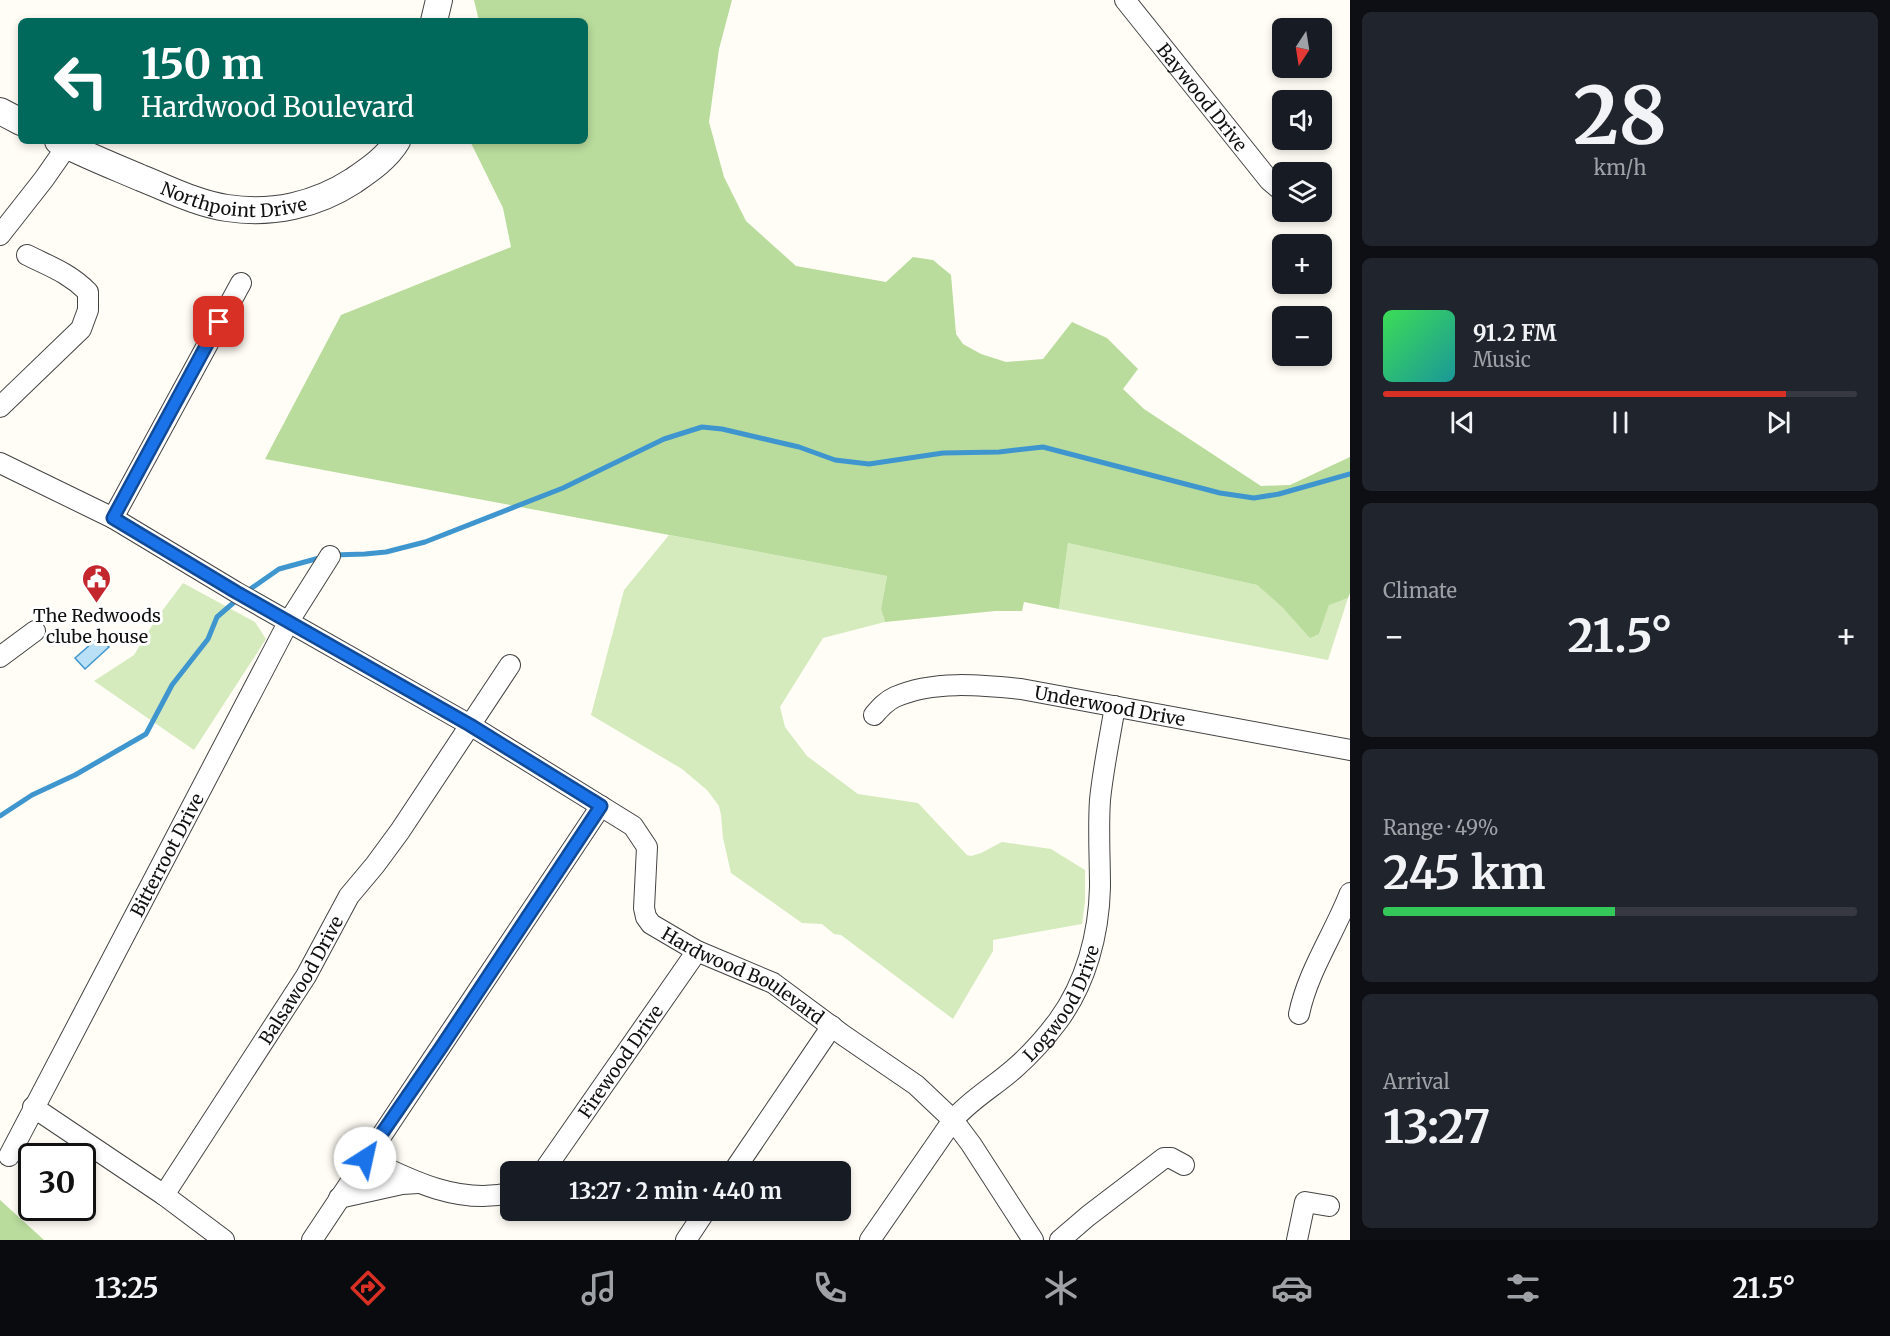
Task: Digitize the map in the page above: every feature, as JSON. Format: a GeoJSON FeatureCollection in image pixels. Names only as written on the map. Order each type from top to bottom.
{"type":"FeatureCollection","features":[{"type":"Feature","properties":{"kind":"street"},"geometry":{"type":"LineString","coordinates":[[435,18],[439,0]]}},
{"type":"Feature","properties":{"kind":"street","name":"Baywood Drive"},"geometry":{"type":"LineString","coordinates":[[1125,0],[1272,183]]}},
{"type":"Feature","properties":{"kind":"street"},"geometry":{"type":"LineString","coordinates":[[0,111],[18,120]]}},
{"type":"Feature","properties":{"kind":"street"},"geometry":{"type":"LineString","coordinates":[[0,235],[44,179],[62,144]]}},
{"type":"Feature","properties":{"kind":"street","name":"Northpoint Drive"},"geometry":{"type":"LineString","coordinates":[[64,144],[204,202],[226,208],[271,210],[302,205],[336,192],[374,166],[395,144]]}},
{"type":"Feature","properties":{"kind":"street"},"geometry":{"type":"LineString","coordinates":[[0,407],[81,329],[88,310],[88,292],[78,282],[27,255]]}},
{"type":"Feature","properties":{"kind":"street"},"geometry":{"type":"LineString","coordinates":[[113,518],[241,283]]}},
{"type":"Feature","properties":{"kind":"street","name":"Hardwood Boulevard"},"geometry":{"type":"LineString","coordinates":[[5,470],[113,518],[236,592],[470,725],[633,826],[647,847],[644,901],[646,916],[651,924],[697,951],[772,983],[916,1084],[953,1120],[984,1163],[1033,1240]]}},
{"type":"Feature","properties":{"kind":"street","name":"Bitterroot Drive"},"geometry":{"type":"LineString","coordinates":[[9,1156],[289,621],[330,556]]}},
{"type":"Feature","properties":{"kind":"street"},"geometry":{"type":"LineString","coordinates":[[0,657],[35,630]]}},
{"type":"Feature","properties":{"kind":"street","name":"Balsawood Drive"},"geometry":{"type":"LineString","coordinates":[[164,1196],[306,976],[349,896],[400,831],[510,665]]}},
{"type":"Feature","properties":{"kind":"street","name":"Underwood Drive"},"geometry":{"type":"LineString","coordinates":[[874,715],[883,704],[894,697],[921,690],[949,686],[1021,689],[1350,750]]}},
{"type":"Feature","properties":{"kind":"street","name":"Logwood Drive"},"geometry":{"type":"LineString","coordinates":[[870,1240],[953,1120],[964,1107],[1015,1068],[1058,1021],[1076,992],[1088,960],[1096,922],[1100,888],[1100,801],[1115,706]]}},
{"type":"Feature","properties":{"kind":"street"},"geometry":{"type":"LineString","coordinates":[[312,1240],[601,806]]}},
{"type":"Feature","properties":{"kind":"street"},"geometry":{"type":"LineString","coordinates":[[1299,1014],[1305,988],[1350,893]]}},
{"type":"Feature","properties":{"kind":"street","name":"Firewood Drive"},"geometry":{"type":"LineString","coordinates":[[551,1161],[697,951]]}},
{"type":"Feature","properties":{"kind":"street"},"geometry":{"type":"LineString","coordinates":[[740,1161],[832,1026]]}},
{"type":"Feature","properties":{"kind":"street"},"geometry":{"type":"LineString","coordinates":[[33,1107],[164,1196],[224,1240]]}},
{"type":"Feature","properties":{"kind":"street"},"geometry":{"type":"LineString","coordinates":[[365,1158],[418,1183],[467,1196],[500,1195]]}},
{"type":"Feature","properties":{"kind":"street"},"geometry":{"type":"LineString","coordinates":[[1060,1240],[1164,1158],[1170,1158],[1184,1165]]}},
{"type":"Feature","properties":{"kind":"street"},"geometry":{"type":"LineString","coordinates":[[339,1198],[402,1184],[418,1183]]}},
{"type":"Feature","properties":{"kind":"street"},"geometry":{"type":"LineString","coordinates":[[1297,1240],[1305,1202],[1329,1206]]}},
{"type":"Feature","properties":{"kind":"street"},"geometry":{"type":"LineString","coordinates":[[686,1240],[699,1221]]}},
{"type":"Feature","properties":{"kind":"green space"},"geometry":{"type":"Polygon","coordinates":[[[474,0],[732,0],[719,49],[709,122],[724,177],[746,221],[796,266],[886,282],[913,257],[933,260],[951,275],[956,334],[963,344],[981,354],[1006,362],[1043,359],[1072,322],[1107,338],[1138,369],[1123,389],[1144,409],[1261,486],[1290,485],[1350,457],[1350,593],[1348,598],[1329,605],[1319,634],[1310,638],[1283,608],[1257,585],[1068,543],[1059,609],[1024,602],[1022,611],[995,611],[885,622],[881,609],[887,576],[265,459],[341,315],[511,247],[503,208],[471,144],[588,144],[588,18],[478,18],[474,0]]]}},
{"type":"Feature","properties":{"kind":"green space"},"geometry":{"type":"Polygon","coordinates":[[[669,535],[887,576],[881,609],[885,622],[823,638],[780,707],[785,727],[807,756],[858,794],[918,803],[967,855],[981,853],[1002,842],[1051,849],[1085,870],[1082,924],[993,940],[993,951],[953,1019],[841,935],[834,934],[822,924],[802,923],[731,873],[719,806],[707,790],[682,769],[591,715],[624,590],[669,535]]]}},
{"type":"Feature","properties":{"kind":"green space"},"geometry":{"type":"Polygon","coordinates":[[[1068,543],[1257,585],[1283,608],[1319,634],[1329,604],[1348,598],[1328,660],[1059,609],[1068,543]]]}},
{"type":"Feature","properties":{"kind":"green space"},"geometry":{"type":"Polygon","coordinates":[[[183,583],[255,622],[266,639],[194,750],[94,681],[134,655],[156,619],[183,583]]]}},
{"type":"Feature","properties":{"kind":"green space"},"geometry":{"type":"Polygon","coordinates":[[[0,1200],[18,1216],[18,1221],[23,1221],[44,1240],[0,1240],[0,1200]]]}},
{"type":"Feature","properties":{"kind":"water"},"geometry":{"type":"Polygon","coordinates":[[[99,637],[109,647],[85,669],[75,658],[99,637]]]}},
{"type":"Feature","properties":{"kind":"waterway"},"geometry":{"type":"LineString","coordinates":[[333,555],[386,552],[425,542],[563,488],[664,439],[702,427],[722,429],[799,447],[835,460],[869,464],[943,453],[999,452],[1043,447],[1220,493],[1254,498],[1279,494],[1350,474]]}},
{"type":"Feature","properties":{"kind":"waterway"},"geometry":{"type":"LineString","coordinates":[[246,592],[279,569],[323,557]]}},
{"type":"Feature","properties":{"kind":"waterway"},"geometry":{"type":"LineString","coordinates":[[0,816],[32,795],[75,775],[146,734],[172,685],[208,639],[217,617],[239,598]]}},
{"type":"Feature","properties":{"kind":"place","name":"The Redwoods clube house"},"geometry":{"type":"Point","coordinates":[97,604]}},
{"type":"Feature","properties":{"kind":"route"},"geometry":{"type":"LineString","coordinates":[[219,322],[113,518],[236,592],[470,725],[601,806],[365,1158]]}}]}
